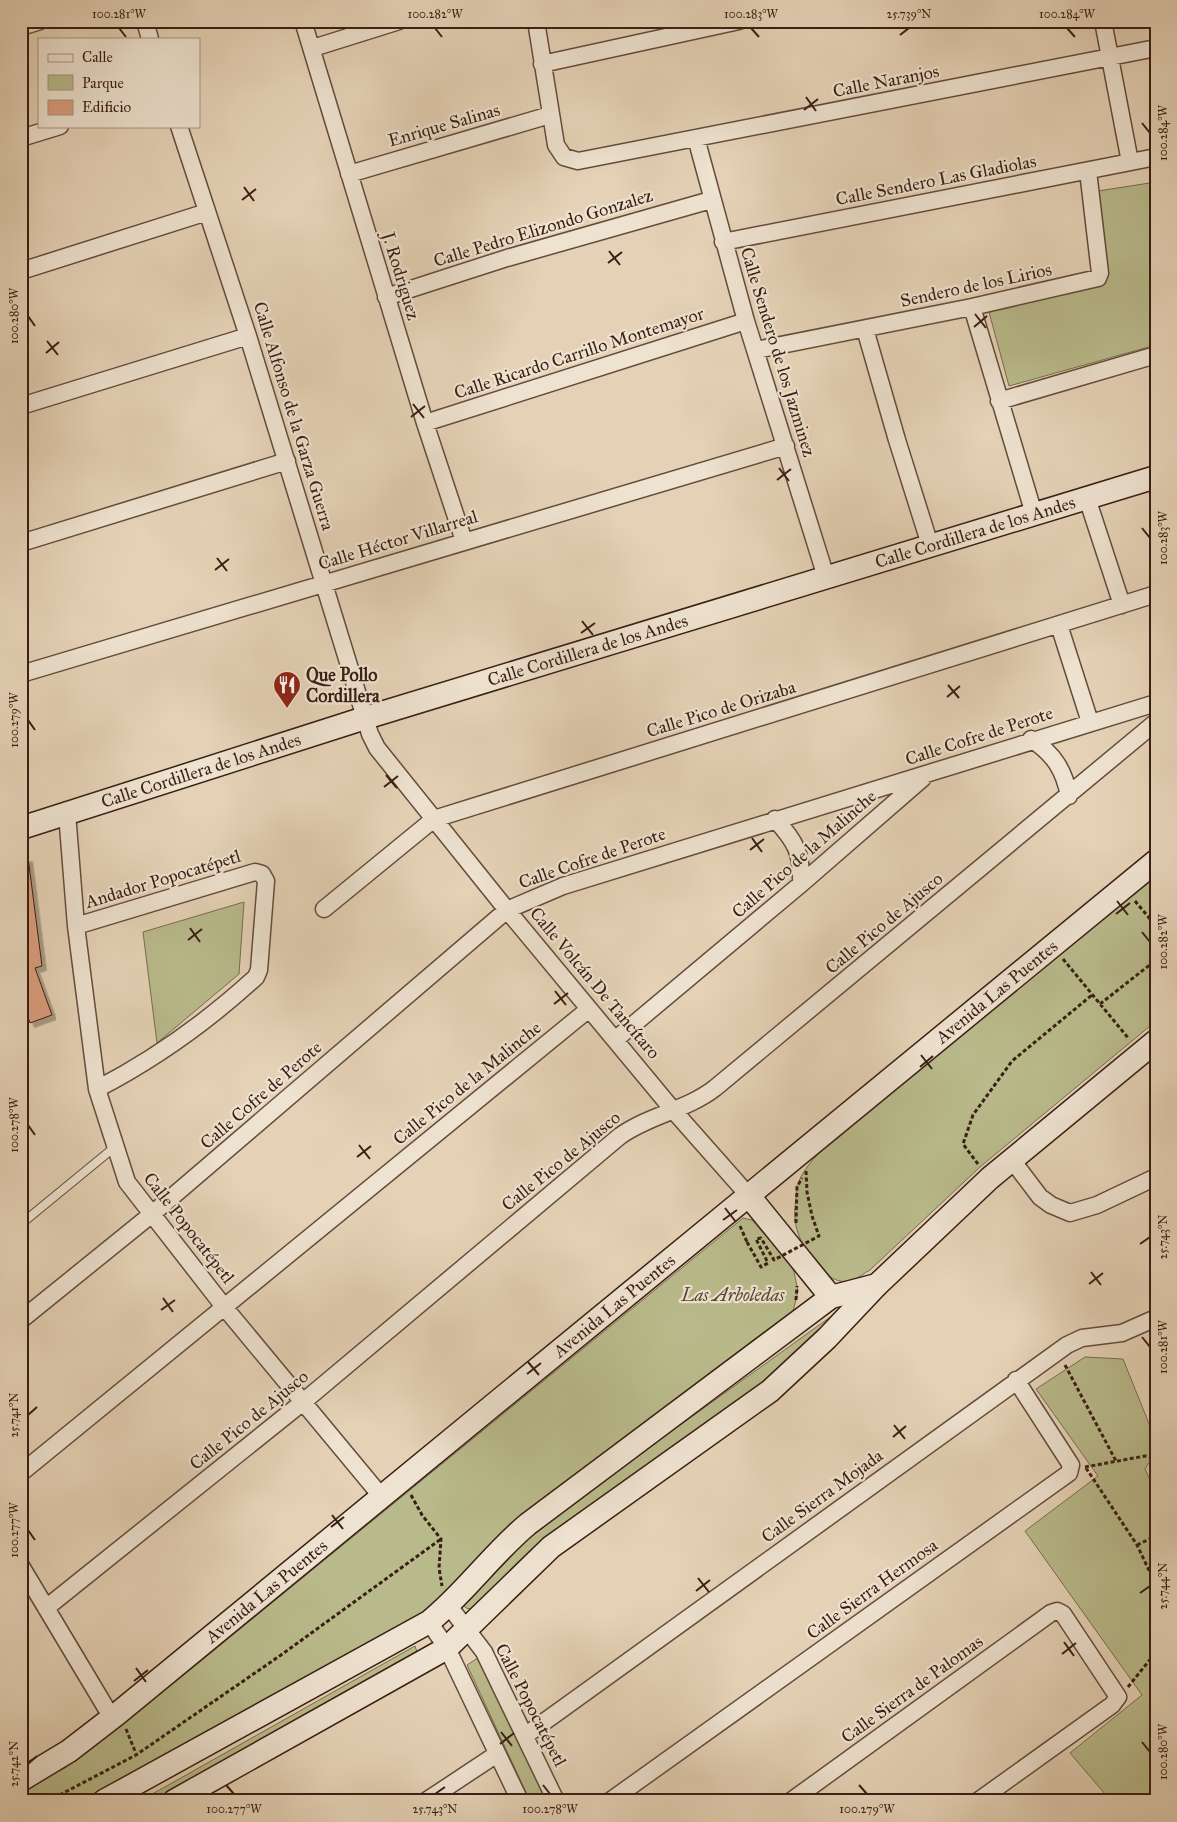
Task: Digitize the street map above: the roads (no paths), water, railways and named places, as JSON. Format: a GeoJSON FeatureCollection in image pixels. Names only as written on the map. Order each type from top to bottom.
{"type":"FeatureCollection","features":[{"type":"Feature","properties":{"kind":"street"},"geometry":{"type":"LineString","coordinates":[[144,21],[150,38]]}},
{"type":"Feature","properties":{"kind":"street","name":"J. Rodriguez"},"geometry":{"type":"LineString","coordinates":[[303,21],[425,423],[464,541]]}},
{"type":"Feature","properties":{"kind":"street"},"geometry":{"type":"LineString","coordinates":[[312,48],[399,21]]}},
{"type":"Feature","properties":{"kind":"street"},"geometry":{"type":"LineString","coordinates":[[536,21],[550,116]]}},
{"type":"Feature","properties":{"kind":"street"},"geometry":{"type":"LineString","coordinates":[[542,64],[740,21]]}},
{"type":"Feature","properties":{"kind":"street"},"geometry":{"type":"LineString","coordinates":[[1103,21],[1130,162]]}},
{"type":"Feature","properties":{"kind":"street","name":"Calle Naranjos"},"geometry":{"type":"LineString","coordinates":[[550,116],[556,145],[564,157],[578,161],[1156,48]]}},
{"type":"Feature","properties":{"kind":"street","name":"Enrique Salinas"},"geometry":{"type":"LineString","coordinates":[[349,174],[550,116]]}},
{"type":"Feature","properties":{"kind":"street"},"geometry":{"type":"LineString","coordinates":[[21,138],[54,128]]}},
{"type":"Feature","properties":{"kind":"street","name":"Calle Alfonso de la Garza Guerra"},"geometry":{"type":"LineString","coordinates":[[180,128],[248,336],[365,718]]}},
{"type":"Feature","properties":{"kind":"street","name":"Calle Sendero de los Jazminez"},"geometry":{"type":"LineString","coordinates":[[696,138],[711,200],[746,321],[826,577]]}},
{"type":"Feature","properties":{"kind":"street","name":"Calle Sendero Las Gladiolas"},"geometry":{"type":"LineString","coordinates":[[723,242],[1156,157]]}},
{"type":"Feature","properties":{"kind":"street","name":"Sendero de los Lirios"},"geometry":{"type":"LineString","coordinates":[[756,350],[972,307],[1098,278],[1100,273],[1088,171]]}},
{"type":"Feature","properties":{"kind":"street","name":"Calle Pedro Elizondo Gonzalez"},"geometry":{"type":"LineString","coordinates":[[386,297],[507,258],[711,200]]}},
{"type":"Feature","properties":{"kind":"street"},"geometry":{"type":"LineString","coordinates":[[21,271],[207,212]]}},
{"type":"Feature","properties":{"kind":"street"},"geometry":{"type":"LineString","coordinates":[[972,307],[1034,514]]}},
{"type":"Feature","properties":{"kind":"street","name":"Calle Ricardo Carrillo Montemayor"},"geometry":{"type":"LineString","coordinates":[[425,423],[746,321]]}},
{"type":"Feature","properties":{"kind":"street"},"geometry":{"type":"LineString","coordinates":[[865,329],[930,546]]}},
{"type":"Feature","properties":{"kind":"street"},"geometry":{"type":"LineString","coordinates":[[21,406],[248,336]]}},
{"type":"Feature","properties":{"kind":"street"},"geometry":{"type":"LineString","coordinates":[[999,401],[1156,355]]}},
{"type":"Feature","properties":{"kind":"street","name":"Calle Héctor Villarreal"},"geometry":{"type":"LineString","coordinates":[[21,674],[786,446]]}},
{"type":"Feature","properties":{"kind":"street"},"geometry":{"type":"LineString","coordinates":[[21,543],[287,461]]}},
{"type":"Feature","properties":{"kind":"street","name":"Calle Cordillera de los Andes"},"geometry":{"type":"LineString","coordinates":[[21,828],[365,718],[1156,477]]}},
{"type":"Feature","properties":{"kind":"street"},"geometry":{"type":"LineString","coordinates":[[1087,498],[1122,605]]}},
{"type":"Feature","properties":{"kind":"street","name":"Calle Pico de Orizaba"},"geometry":{"type":"LineString","coordinates":[[324,909],[434,818],[1156,594]]}},
{"type":"Feature","properties":{"kind":"street"},"geometry":{"type":"LineString","coordinates":[[1059,625],[1090,722]]}},
{"type":"Feature","properties":{"kind":"street","name":"Calle Cofre de Perote"},"geometry":{"type":"LineString","coordinates":[[21,1320],[152,1214],[507,910],[563,886],[775,819],[926,775],[1032,739],[1156,703]]}},
{"type":"Feature","properties":{"kind":"street","name":"Calle Volcán De Tancítaro"},"geometry":{"type":"LineString","coordinates":[[365,718],[377,748],[507,910],[673,1110],[748,1196]]}},
{"type":"Feature","properties":{"kind":"street","name":"Calle Pico de Ajusco"},"geometry":{"type":"LineString","coordinates":[[46,1608],[303,1402],[620,1136],[646,1120],[709,1093],[1156,722]]}},
{"type":"Feature","properties":{"kind":"street"},"geometry":{"type":"LineString","coordinates":[[1032,739],[1055,758],[1066,779],[1069,796]]}},
{"type":"Feature","properties":{"kind":"street","name":"Calle Pico de la Malinche"},"geometry":{"type":"LineString","coordinates":[[616,1039],[802,884],[926,775]]}},
{"type":"Feature","properties":{"kind":"street","name":"Calle Popocatépetl"},"geometry":{"type":"LineString","coordinates":[[67,814],[76,926],[97,1089],[127,1182],[225,1308],[381,1496]]}},
{"type":"Feature","properties":{"kind":"street"},"geometry":{"type":"LineString","coordinates":[[775,819],[797,848],[802,861],[802,884]]}},
{"type":"Feature","properties":{"kind":"street","name":"Avenida Las Puentes"},"geometry":{"type":"LineString","coordinates":[[21,1780],[69,1751],[114,1716],[1156,861]]}},
{"type":"Feature","properties":{"kind":"street","name":"Andador Popocatépetl"},"geometry":{"type":"LineString","coordinates":[[76,926],[255,872],[262,874],[266,881],[259,970],[256,977],[174,1043],[140,1066],[97,1089]]}},
{"type":"Feature","properties":{"kind":"street","name":"Calle Pico de la Malinche"},"geometry":{"type":"LineString","coordinates":[[21,1474],[589,1009]]}},
{"type":"Feature","properties":{"kind":"street"},"geometry":{"type":"LineString","coordinates":[[174,1801],[447,1648],[552,1547],[770,1390],[827,1338],[877,1285],[1147,1039]]}},
{"type":"Feature","properties":{"kind":"street"},"geometry":{"type":"LineString","coordinates":[[1012,1160],[1040,1197],[1051,1206],[1070,1212],[1097,1205],[1156,1177]]}},
{"type":"Feature","properties":{"kind":"street"},"geometry":{"type":"LineString","coordinates":[[748,1196],[831,1297]]}},
{"type":"Feature","properties":{"kind":"street"},"geometry":{"type":"LineString","coordinates":[[104,1801],[429,1622],[449,1606],[500,1547],[528,1524],[831,1297],[877,1285]]}},
{"type":"Feature","properties":{"kind":"street","name":"Calle Sierra Mojada"},"geometry":{"type":"LineString","coordinates":[[526,1735],[1058,1351],[1078,1339],[1120,1334],[1156,1318]]}},
{"type":"Feature","properties":{"kind":"street","name":"Calle Sierra Hermosa"},"geometry":{"type":"LineString","coordinates":[[610,1801],[1078,1466],[1016,1380]]}},
{"type":"Feature","properties":{"kind":"street"},"geometry":{"type":"LineString","coordinates":[[21,1566],[114,1716]]}},
{"type":"Feature","properties":{"kind":"street","name":"Calle Popocatépetl"},"geometry":{"type":"LineString","coordinates":[[449,1606],[484,1652],[526,1735],[556,1801]]}},
{"type":"Feature","properties":{"kind":"street","name":"Calle Sierra de Palomas"},"geometry":{"type":"LineString","coordinates":[[791,1801],[1057,1610],[1062,1614],[1118,1695],[1112,1704],[978,1801]]}},
{"type":"Feature","properties":{"kind":"street"},"geometry":{"type":"LineString","coordinates":[[429,1622],[447,1648],[520,1801]]}},
{"type":"Feature","properties":{"kind":"street"},"geometry":{"type":"LineString","coordinates":[[426,1801],[497,1754]]}},
{"type":"Feature","properties":{"kind":"lane"},"geometry":{"type":"LineString","coordinates":[[21,1224],[116,1146]]}},
{"type":"Feature","properties":{"kind":"place","name":"Que Pollo Cordillera"},"geometry":{"type":"Point","coordinates":[287,709]}},
{"type":"Feature","properties":{"kind":"park label","name":"Las Arboledas"},"geometry":{"type":"Point","coordinates":[733,1295]}}]}
